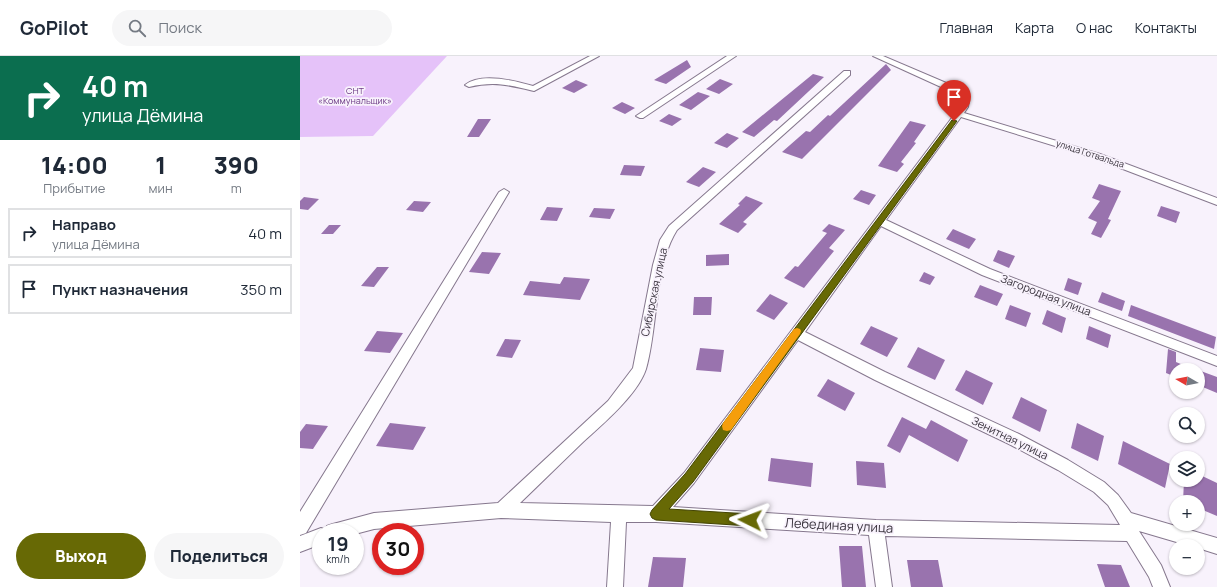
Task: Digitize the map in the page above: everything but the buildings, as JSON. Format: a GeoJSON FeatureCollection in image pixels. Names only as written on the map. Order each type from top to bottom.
{"type":"FeatureCollection","features":[{"type":"Feature","properties":{"kind":"street"},"geometry":{"type":"LineString","coordinates":[[469,86],[481,81],[494,80],[508,81],[534,89],[595,56]]}},
{"type":"Feature","properties":{"kind":"street"},"geometry":{"type":"LineString","coordinates":[[640,116],[732,56]]}},
{"type":"Feature","properties":{"kind":"street"},"geometry":{"type":"LineString","coordinates":[[656,514],[689,478],[964,107],[965,100],[961,94],[877,56]]}},
{"type":"Feature","properties":{"kind":"street","name":"Сибирская улица"},"geometry":{"type":"LineString","coordinates":[[501,510],[613,405],[632,381],[639,369],[658,264],[665,240],[673,228],[847,73]]}},
{"type":"Feature","properties":{"kind":"street","name":"улица Готвальда"},"geometry":{"type":"LineString","coordinates":[[960,114],[1097,156],[1217,202]]}},
{"type":"Feature","properties":{"kind":"street"},"geometry":{"type":"LineString","coordinates":[[948,129],[962,124],[987,123]]}},
{"type":"Feature","properties":{"kind":"street"},"geometry":{"type":"LineString","coordinates":[[300,527],[504,192]]}},
{"type":"Feature","properties":{"kind":"street","name":"Загородная улица"},"geometry":{"type":"LineString","coordinates":[[879,221],[986,272],[1217,361]]}},
{"type":"Feature","properties":{"kind":"street","name":"Зенитная улица"},"geometry":{"type":"LineString","coordinates":[[796,333],[880,376],[1014,440],[1063,465],[1099,487],[1112,500],[1129,526],[1156,571],[1162,587]]}},
{"type":"Feature","properties":{"kind":"street","name":"Лебединая улица"},"geometry":{"type":"LineString","coordinates":[[364,524],[374,521],[501,510],[656,514],[876,528],[1129,526]]}},
{"type":"Feature","properties":{"kind":"street"},"geometry":{"type":"LineString","coordinates":[[615,587],[620,514]]}},
{"type":"Feature","properties":{"kind":"street"},"geometry":{"type":"LineString","coordinates":[[1129,526],[1217,546]]}},
{"type":"Feature","properties":{"kind":"street"},"geometry":{"type":"LineString","coordinates":[[876,528],[884,587]]}},
{"type":"Feature","properties":{"kind":"street"},"geometry":{"type":"LineString","coordinates":[[300,544],[312,539]]}},
{"type":"Feature","properties":{"kind":"green space","name":"СНТ «Коммунальщик»"},"geometry":{"type":"Polygon","coordinates":[[[300,56],[447,56],[373,136],[300,137],[300,56]]]}},
{"type":"Feature","properties":{"kind":"slow traffic"},"geometry":{"type":"LineString","coordinates":[[727,426],[797,331]]}},
{"type":"Feature","properties":{"kind":"route"},"geometry":{"type":"LineString","coordinates":[[750,520],[656,514],[689,478],[954,121]]}}]}
